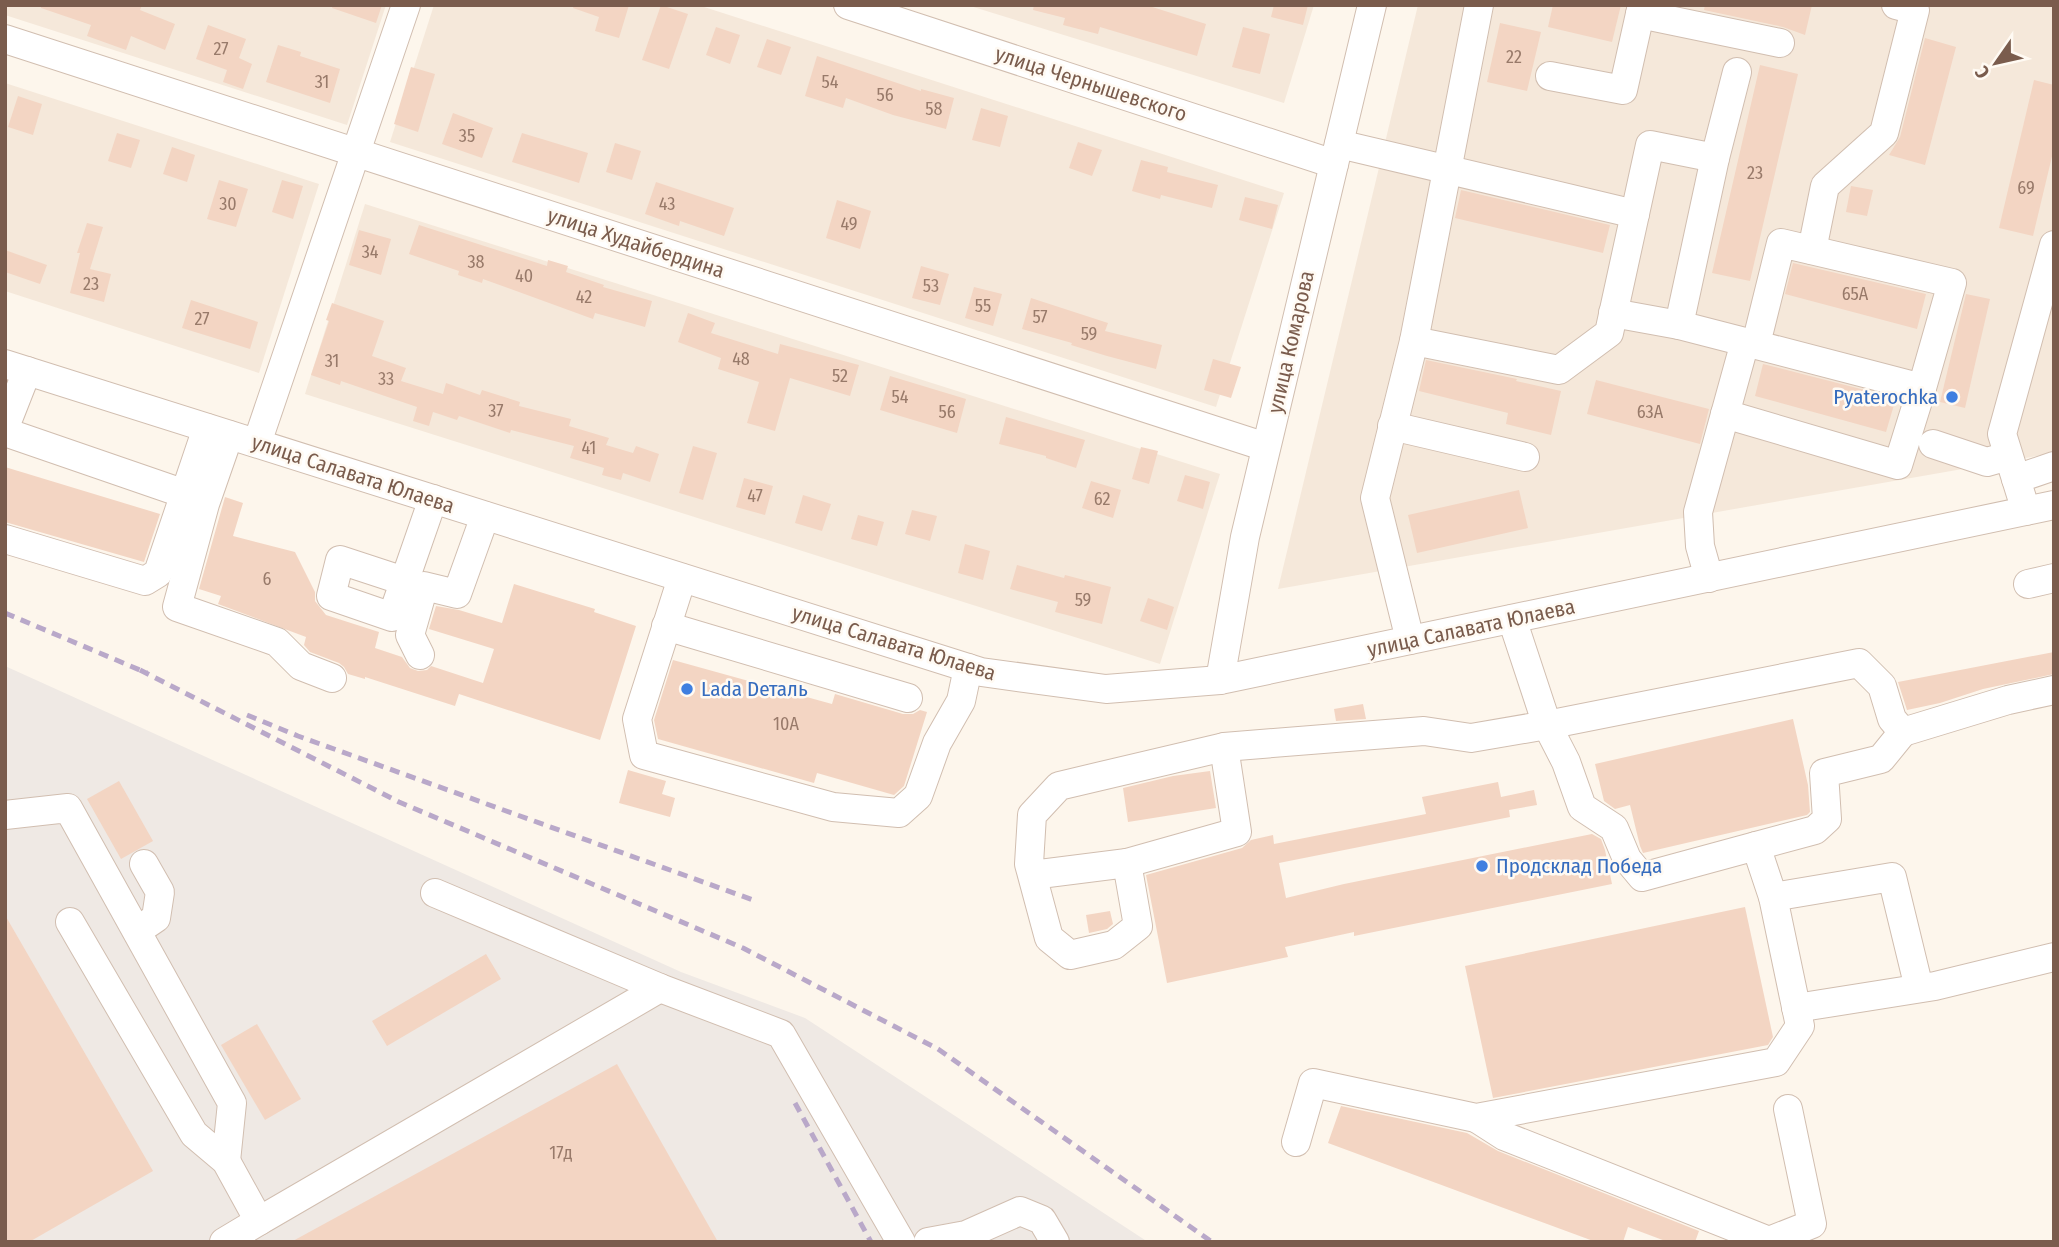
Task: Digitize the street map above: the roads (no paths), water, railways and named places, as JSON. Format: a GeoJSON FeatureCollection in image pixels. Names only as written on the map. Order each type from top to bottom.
{"type":"FeatureCollection","features":[{"type":"Feature","properties":{"kind":"street"},"geometry":{"type":"LineString","coordinates":[[257,443],[406,5]]}},
{"type":"Feature","properties":{"kind":"street","name":"улица Чернышевского"},"geometry":{"type":"LineString","coordinates":[[848,5],[1336,154],[1446,169],[1635,214]]}},
{"type":"Feature","properties":{"kind":"street","name":"улица Комарова"},"geometry":{"type":"LineString","coordinates":[[1220,680],[1245,537],[1372,5]]}},
{"type":"Feature","properties":{"kind":"street"},"geometry":{"type":"LineString","coordinates":[[1410,640],[1375,498],[1414,341],[1479,5]]}},
{"type":"Feature","properties":{"kind":"street"},"geometry":{"type":"LineString","coordinates":[[1812,250],[1825,186],[1884,134],[1915,10],[1896,5]]}},
{"type":"Feature","properties":{"kind":"street"},"geometry":{"type":"LineString","coordinates":[[1550,76],[1623,90],[1641,10],[1780,43]]}},
{"type":"Feature","properties":{"kind":"street","name":"улица Худайбердина"},"geometry":{"type":"LineString","coordinates":[[5,39],[1266,447]]}},
{"type":"Feature","properties":{"kind":"street"},"geometry":{"type":"LineString","coordinates":[[1679,325],[1715,158],[1737,72]]}},
{"type":"Feature","properties":{"kind":"street"},"geometry":{"type":"LineString","coordinates":[[1414,341],[1559,370],[1609,333],[1650,145],[1715,158]]}},
{"type":"Feature","properties":{"kind":"street"},"geometry":{"type":"LineString","coordinates":[[1709,578],[1700,546],[1698,512],[1725,414],[1751,343],[1781,243],[1952,283],[1898,465],[1725,414]]}},
{"type":"Feature","properties":{"kind":"street"},"geometry":{"type":"LineString","coordinates":[[2026,511],[2001,434],[2045,308],[2054,245]]}},
{"type":"Feature","properties":{"kind":"street"},"geometry":{"type":"LineString","coordinates":[[1613,313],[1679,325],[1922,388]]}},
{"type":"Feature","properties":{"kind":"street"},"geometry":{"type":"LineString","coordinates":[[15,373],[5,430],[185,494]]}},
{"type":"Feature","properties":{"kind":"street","name":"улица Салавата Юлаева"},"geometry":{"type":"LineString","coordinates":[[15,373],[257,443],[981,672],[1106,690],[1220,680],[2054,505]]}},
{"type":"Feature","properties":{"kind":"street"},"geometry":{"type":"LineString","coordinates":[[1392,426],[1525,457]]}},
{"type":"Feature","properties":{"kind":"street"},"geometry":{"type":"LineString","coordinates":[[5,539],[145,581],[158,573],[185,494],[218,431]]}},
{"type":"Feature","properties":{"kind":"street"},"geometry":{"type":"LineString","coordinates":[[218,431],[205,504],[177,607],[277,642],[302,666],[332,678]]}},
{"type":"Feature","properties":{"kind":"street"},"geometry":{"type":"LineString","coordinates":[[1934,444],[2012,468],[2054,466]]}},
{"type":"Feature","properties":{"kind":"street"},"geometry":{"type":"LineString","coordinates":[[404,581],[433,499]]}},
{"type":"Feature","properties":{"kind":"street"},"geometry":{"type":"LineString","coordinates":[[420,654],[410,635],[424,586],[457,594],[485,516]]}},
{"type":"Feature","properties":{"kind":"street"},"geometry":{"type":"LineString","coordinates":[[682,578],[636,719],[644,755],[833,807],[899,813],[918,796],[937,743],[961,701],[968,668]]}},
{"type":"Feature","properties":{"kind":"street"},"geometry":{"type":"LineString","coordinates":[[1512,619],[1548,725],[1566,762],[1581,807],[1614,828],[1627,859],[1642,877],[1815,830],[1827,818],[1824,773],[1881,759],[1903,732],[2008,700],[2054,690]]}},
{"type":"Feature","properties":{"kind":"street"},"geometry":{"type":"LineString","coordinates":[[666,626],[908,698]]}},
{"type":"Feature","properties":{"kind":"street"},"geometry":{"type":"LineString","coordinates":[[1127,863],[1138,926],[1114,946],[1070,955],[1049,939],[1029,864],[1032,815],[1059,786],[1224,747],[1424,731],[1471,738],[1859,663],[1882,686],[1892,719],[1903,732]]}},
{"type":"Feature","properties":{"kind":"street"},"geometry":{"type":"LineString","coordinates":[[1032,876],[1127,863],[1237,832],[1224,747]]}},
{"type":"Feature","properties":{"kind":"street"},"geometry":{"type":"LineString","coordinates":[[5,815],[68,808],[232,1103],[226,1161]]}},
{"type":"Feature","properties":{"kind":"street"},"geometry":{"type":"LineString","coordinates":[[1476,1118],[1776,1062],[1800,1026],[1773,897],[1756,846]]}},
{"type":"Feature","properties":{"kind":"street"},"geometry":{"type":"LineString","coordinates":[[137,931],[156,918],[160,892],[144,864]]}},
{"type":"Feature","properties":{"kind":"street"},"geometry":{"type":"LineString","coordinates":[[1773,897],[1892,877],[1919,988]]}},
{"type":"Feature","properties":{"kind":"street"},"geometry":{"type":"LineString","coordinates":[[435,894],[660,988],[781,1034],[901,1242]]}},
{"type":"Feature","properties":{"kind":"street"},"geometry":{"type":"LineString","coordinates":[[70,922],[194,1134],[226,1161],[259,1221]]}},
{"type":"Feature","properties":{"kind":"street"},"geometry":{"type":"LineString","coordinates":[[1796,1008],[1919,988],[2054,957]]}},
{"type":"Feature","properties":{"kind":"street"},"geometry":{"type":"LineString","coordinates":[[224,1242],[660,988]]}},
{"type":"Feature","properties":{"kind":"street"},"geometry":{"type":"LineString","coordinates":[[1296,1142],[1313,1083],[1476,1118],[1504,1136],[1769,1241],[1812,1224],[1788,1109]]}},
{"type":"Feature","properties":{"kind":"street"},"geometry":{"type":"LineString","coordinates":[[928,1242],[966,1235],[1020,1210],[1042,1220],[1055,1242]]}},
{"type":"Feature","properties":{"kind":"railway"},"geometry":{"type":"LineString","coordinates":[[5,613],[147,673]]}},
{"type":"Feature","properties":{"kind":"railway"},"geometry":{"type":"LineString","coordinates":[[140,670],[399,802],[743,948],[938,1049],[1212,1242]]}},
{"type":"Feature","properties":{"kind":"railway"},"geometry":{"type":"LineString","coordinates":[[247,715],[298,736],[756,901]]}},
{"type":"Feature","properties":{"kind":"railway"},"geometry":{"type":"LineString","coordinates":[[795,1103],[871,1242]]}},
{"type":"Feature","properties":{"kind":"place","name":"Pyaterochka"},"geometry":{"type":"Point","coordinates":[1952,397]}},
{"type":"Feature","properties":{"kind":"place","name":"Lada Dеталь"},"geometry":{"type":"Point","coordinates":[687,689]}},
{"type":"Feature","properties":{"kind":"place","name":"Продсклад Победа"},"geometry":{"type":"Point","coordinates":[1482,866]}}]}
